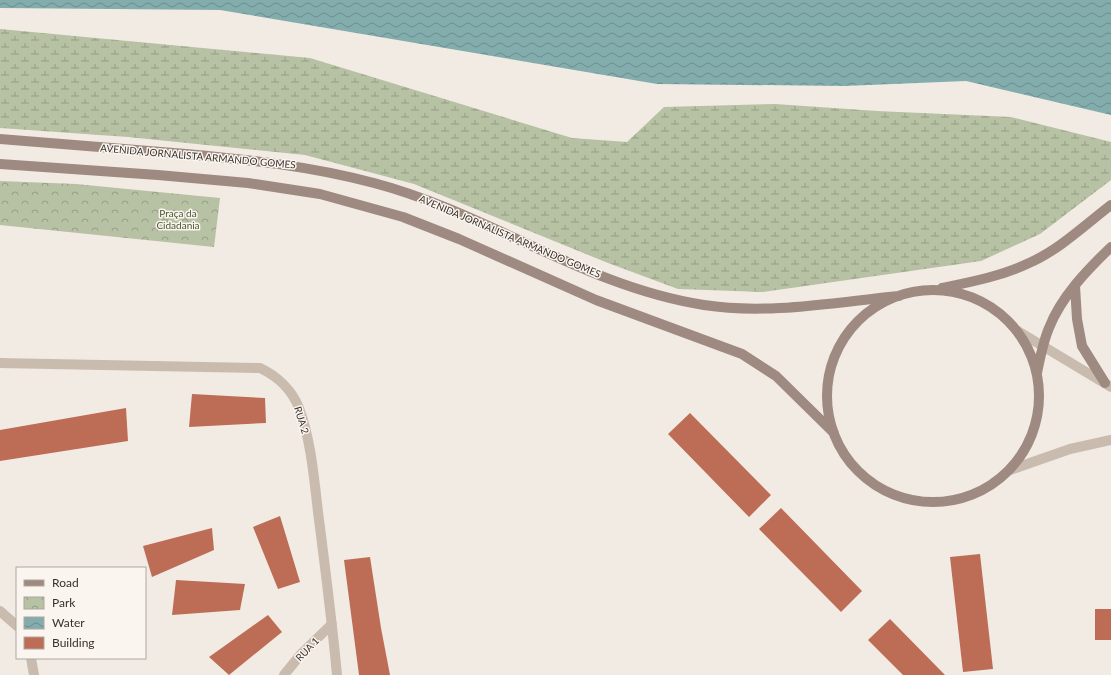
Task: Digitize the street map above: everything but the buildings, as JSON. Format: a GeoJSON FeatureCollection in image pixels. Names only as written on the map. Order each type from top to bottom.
{"type":"FeatureCollection","features":[{"type":"Feature","properties":{"kind":"main road","name":"AVENIDA JORNALISTA ARMANDO GOMES"},"geometry":{"type":"LineString","coordinates":[[0,139],[244,159],[311,168],[374,183],[429,200],[552,255],[631,287],[658,295],[707,306],[777,307],[899,296]]}},
{"type":"Feature","properties":{"kind":"main road"},"geometry":{"type":"LineString","coordinates":[[0,164],[158,174],[248,183],[320,194],[403,217],[458,239],[596,300],[742,354],[776,376],[834,433]]}},
{"type":"Feature","properties":{"kind":"main road"},"geometry":{"type":"LineString","coordinates":[[933,290],[959,293],[978,300],[994,310],[1016,330],[1030,355],[1037,375],[1039,402],[1036,421],[1028,443],[1010,470],[989,487],[960,499],[932,502],[909,499],[881,489],[855,467],[843,451],[834,433],[828,407],[829,374],[838,349],[854,325],[866,314],[884,302],[899,296],[933,290],[1003,273],[1030,263],[1045,255],[1111,205]]}},
{"type":"Feature","properties":{"kind":"main road"},"geometry":{"type":"LineString","coordinates":[[1037,375],[1043,346],[1049,327],[1075,286],[1111,247]]}},
{"type":"Feature","properties":{"kind":"main road"},"geometry":{"type":"LineString","coordinates":[[1075,286],[1079,332],[1082,346],[1087,356],[1108,385]]}},
{"type":"Feature","properties":{"kind":"street"},"geometry":{"type":"LineString","coordinates":[[1016,330],[1108,385]]}},
{"type":"Feature","properties":{"kind":"street","name":"RUA 2"},"geometry":{"type":"LineString","coordinates":[[0,363],[260,368],[273,374],[292,394],[308,441],[332,624],[337,675]]}},
{"type":"Feature","properties":{"kind":"street"},"geometry":{"type":"LineString","coordinates":[[1010,470],[1070,449],[1111,440]]}},
{"type":"Feature","properties":{"kind":"street"},"geometry":{"type":"LineString","coordinates":[[0,611],[16,625]]}},
{"type":"Feature","properties":{"kind":"street","name":"RUA 1"},"geometry":{"type":"LineString","coordinates":[[284,675],[302,653],[332,624]]}},
{"type":"Feature","properties":{"kind":"street"},"geometry":{"type":"LineString","coordinates":[[31,659],[34,675]]}},
{"type":"Feature","properties":{"kind":"green space"},"geometry":{"type":"Polygon","coordinates":[[[0,29],[310,58],[572,138],[627,142],[664,107],[775,104],[877,111],[1011,117],[1111,142],[1111,180],[1040,234],[981,261],[763,292],[678,289],[608,263],[414,184],[305,155],[128,137],[0,128],[0,29]]]}},
{"type":"Feature","properties":{"kind":"green space","name":"Praça da Cidadania"},"geometry":{"type":"Polygon","coordinates":[[[0,181],[76,184],[220,198],[214,247],[0,225],[0,181]]]}},
{"type":"Feature","properties":{"kind":"water"},"geometry":{"type":"Polygon","coordinates":[[[0,0],[1111,0],[1111,115],[966,81],[844,86],[657,84],[220,10],[0,8],[0,0]]]}}]}
